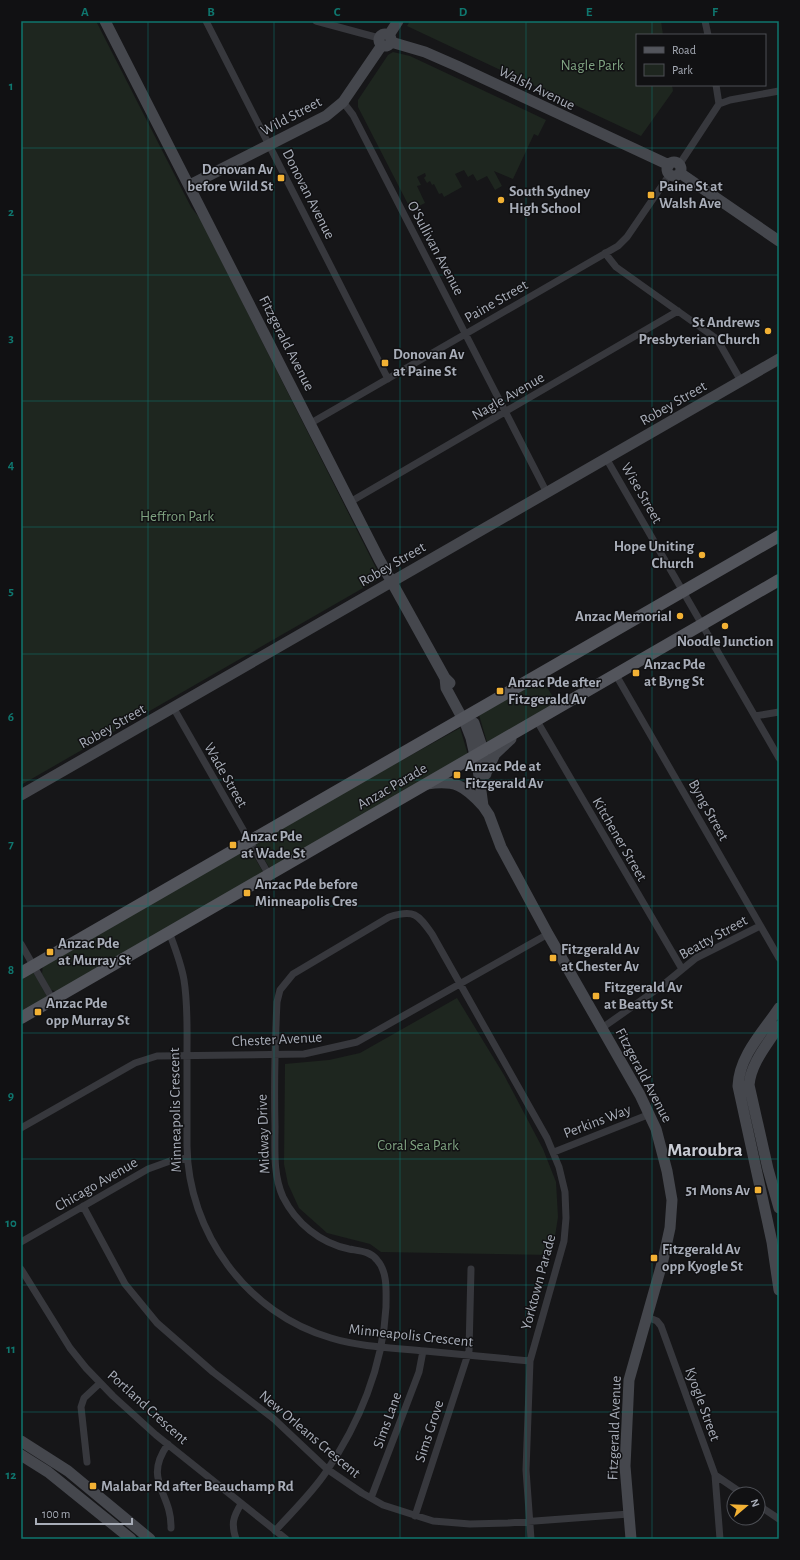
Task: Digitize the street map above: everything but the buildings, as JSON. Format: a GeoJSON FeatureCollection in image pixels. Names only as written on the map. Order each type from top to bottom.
{"type":"FeatureCollection","features":[{"type":"Feature","properties":{"kind":"main road","name":"Anzac Parade"},"geometry":{"type":"LineString","coordinates":[[21,973],[779,536]]}},
{"type":"Feature","properties":{"kind":"main road","name":"Anzac Parade"},"geometry":{"type":"LineString","coordinates":[[21,1018],[479,755],[779,580]]}},
{"type":"Feature","properties":{"kind":"street","name":"Fitzgerald Avenue"},"geometry":{"type":"LineString","coordinates":[[105,21],[190,185],[391,582],[445,678],[446,688],[466,717],[486,774],[490,806],[486,811]]}},
{"type":"Feature","properties":{"kind":"street","name":"Donovan Avenue"},"geometry":{"type":"LineString","coordinates":[[206,21],[388,379]]}},
{"type":"Feature","properties":{"kind":"street","name":"Walsh Avenue"},"geometry":{"type":"LineString","coordinates":[[316,21],[389,35],[674,169],[779,241]]}},
{"type":"Feature","properties":{"kind":"street"},"geometry":{"type":"LineString","coordinates":[[705,21],[708,34]]}},
{"type":"Feature","properties":{"kind":"street","name":"Wild Street"},"geometry":{"type":"LineString","coordinates":[[190,185],[326,116],[343,102],[389,35]]}},
{"type":"Feature","properties":{"kind":"street"},"geometry":{"type":"LineString","coordinates":[[716,86],[720,104],[730,100],[779,91]]}},
{"type":"Feature","properties":{"kind":"street","name":"O'Sullivan Avenue"},"geometry":{"type":"LineString","coordinates":[[343,102],[354,115],[547,493]]}},
{"type":"Feature","properties":{"kind":"street","name":"Paine Street"},"geometry":{"type":"LineString","coordinates":[[311,423],[618,246],[627,237],[720,104]]}},
{"type":"Feature","properties":{"kind":"street"},"geometry":{"type":"LineString","coordinates":[[605,254],[616,267],[716,339],[741,381]]}},
{"type":"Feature","properties":{"kind":"street","name":"Nagle Avenue"},"geometry":{"type":"LineString","coordinates":[[350,502],[678,311]]}},
{"type":"Feature","properties":{"kind":"street","name":"Robey Street"},"geometry":{"type":"LineString","coordinates":[[21,795],[779,359]]}},
{"type":"Feature","properties":{"kind":"street","name":"Wise Street"},"geometry":{"type":"LineString","coordinates":[[606,458],[779,758]]}},
{"type":"Feature","properties":{"kind":"street","name":"Byng Street"},"geometry":{"type":"LineString","coordinates":[[616,675],[779,958]]}},
{"type":"Feature","properties":{"kind":"street","name":"Wade Street"},"geometry":{"type":"LineString","coordinates":[[173,708],[269,875]]}},
{"type":"Feature","properties":{"kind":"street"},"geometry":{"type":"LineString","coordinates":[[755,716],[779,712]]}},
{"type":"Feature","properties":{"kind":"street"},"geometry":{"type":"LineString","coordinates":[[486,774],[491,760],[497,751],[533,723]]}},
{"type":"Feature","properties":{"kind":"street","name":"Kitchener Street"},"geometry":{"type":"LineString","coordinates":[[533,723],[682,969]]}},
{"type":"Feature","properties":{"kind":"street","name":"Fitzgerald Avenue"},"geometry":{"type":"LineString","coordinates":[[479,755],[486,811],[501,847],[548,934],[650,1114],[662,1148],[672,1200],[670,1228],[664,1256],[629,1380],[625,1466],[631,1539]]}},
{"type":"Feature","properties":{"kind":"street"},"geometry":{"type":"LineString","coordinates":[[425,785],[444,782],[460,785],[474,796],[486,811]]}},
{"type":"Feature","properties":{"kind":"street","name":"Midway Drive"},"geometry":{"type":"LineString","coordinates":[[275,1531],[327,1469],[345,1441],[367,1394],[383,1334],[386,1303],[385,1276],[381,1265],[369,1253],[329,1242],[306,1228],[294,1216],[280,1189],[276,1172],[275,1054],[277,1002],[280,990],[287,980],[300,969],[389,917],[405,914],[413,914],[421,918],[460,984]]}},
{"type":"Feature","properties":{"kind":"street","name":"Beatty Street"},"geometry":{"type":"LineString","coordinates":[[602,1028],[663,985],[696,958],[760,926]]}},
{"type":"Feature","properties":{"kind":"street","name":"Minneapolis Crescent"},"geometry":{"type":"LineString","coordinates":[[169,932],[179,957],[188,1006],[187,1158],[191,1186],[205,1228],[227,1265],[247,1288],[279,1314],[314,1332],[337,1340],[423,1351],[468,1354],[530,1361]]}},
{"type":"Feature","properties":{"kind":"street","name":"Chester Avenue"},"geometry":{"type":"LineString","coordinates":[[21,1128],[135,1064],[157,1056],[187,1054],[304,1054],[357,1042],[548,934]]}},
{"type":"Feature","properties":{"kind":"street"},"geometry":{"type":"LineString","coordinates":[[21,944],[53,1000]]}},
{"type":"Feature","properties":{"kind":"street","name":"Yorktown Parade"},"geometry":{"type":"LineString","coordinates":[[460,984],[554,1152],[565,1192],[565,1230],[562,1252],[530,1361],[526,1470],[528,1521],[531,1539]]}},
{"type":"Feature","properties":{"kind":"street"},"geometry":{"type":"LineString","coordinates":[[779,1008],[742,1063],[738,1073],[738,1086],[772,1242],[779,1290]]}},
{"type":"Feature","properties":{"kind":"street"},"geometry":{"type":"LineString","coordinates":[[779,1026],[755,1062],[750,1075],[749,1085],[769,1173],[779,1208]]}},
{"type":"Feature","properties":{"kind":"street","name":"Perkins Way"},"geometry":{"type":"LineString","coordinates":[[554,1152],[650,1114]]}},
{"type":"Feature","properties":{"kind":"street","name":"Chicago Avenue"},"geometry":{"type":"LineString","coordinates":[[21,1242],[148,1169],[170,1161],[187,1158]]}},
{"type":"Feature","properties":{"kind":"street","name":"New Orleans Crescent"},"geometry":{"type":"LineString","coordinates":[[83,1206],[125,1284],[157,1323],[213,1372],[288,1431],[327,1469],[383,1505],[433,1521],[470,1524],[629,1514]]}},
{"type":"Feature","properties":{"kind":"street","name":"Portland Crescent"},"geometry":{"type":"LineString","coordinates":[[21,1269],[70,1348],[100,1383],[168,1444],[286,1539]]}},
{"type":"Feature","properties":{"kind":"street","name":"Sims Grove"},"geometry":{"type":"LineString","coordinates":[[416,1516],[468,1354],[471,1269]]}},
{"type":"Feature","properties":{"kind":"street","name":"Kyogle Street"},"geometry":{"type":"LineString","coordinates":[[647,1317],[657,1321],[661,1326],[715,1475],[720,1539]]}},
{"type":"Feature","properties":{"kind":"street","name":"Sims Lane"},"geometry":{"type":"LineString","coordinates":[[371,1498],[419,1372],[423,1351]]}},
{"type":"Feature","properties":{"kind":"street"},"geometry":{"type":"LineString","coordinates":[[87,1462],[87,1446],[81,1418],[81,1406],[84,1398],[100,1383]]}},
{"type":"Feature","properties":{"kind":"street"},"geometry":{"type":"LineString","coordinates":[[21,1441],[68,1471],[150,1539]]}},
{"type":"Feature","properties":{"kind":"street"},"geometry":{"type":"LineString","coordinates":[[168,1444],[157,1462],[156,1474],[171,1518],[171,1528]]}},
{"type":"Feature","properties":{"kind":"street"},"geometry":{"type":"LineString","coordinates":[[21,1455],[48,1472],[131,1539]]}},
{"type":"Feature","properties":{"kind":"street"},"geometry":{"type":"LineString","coordinates":[[715,1475],[731,1486]]}},
{"type":"Feature","properties":{"kind":"street"},"geometry":{"type":"LineString","coordinates":[[236,1539],[232,1525],[233,1518],[241,1504]]}},
{"type":"Feature","properties":{"kind":"street"},"geometry":{"type":"LineString","coordinates":[[766,1510],[779,1519]]}},
{"type":"Feature","properties":{"kind":"green space","name":"Heffron Park"},"geometry":{"type":"Polygon","coordinates":[[[21,21],[96,21],[191,207],[201,220],[379,574],[377,580],[21,785],[21,21]]]}},
{"type":"Feature","properties":{"kind":"green space","name":"Nagle Park"},"geometry":{"type":"Polygon","coordinates":[[[410,21],[661,21],[663,34],[636,34],[636,86],[672,86],[673,91],[641,136],[407,26],[410,21]]]}},
{"type":"Feature","properties":{"kind":"green space"},"geometry":{"type":"Polygon","coordinates":[[[393,52],[410,56],[546,120],[538,136],[534,134],[513,179],[494,171],[502,186],[495,190],[487,176],[477,181],[473,174],[468,177],[464,170],[455,174],[462,187],[444,197],[442,193],[439,194],[434,184],[432,185],[430,181],[427,183],[424,178],[426,176],[425,173],[417,177],[421,185],[417,186],[425,203],[411,210],[358,107],[358,100],[388,55],[393,52]]]}},
{"type":"Feature","properties":{"kind":"green space"},"geometry":{"type":"Polygon","coordinates":[[[542,679],[558,705],[487,742],[479,715],[542,679]]]}},
{"type":"Feature","properties":{"kind":"green space"},"geometry":{"type":"Polygon","coordinates":[[[460,728],[468,755],[275,868],[269,867],[256,845],[258,840],[460,728]]]}},
{"type":"Feature","properties":{"kind":"green space"},"geometry":{"type":"Polygon","coordinates":[[[242,850],[250,850],[263,872],[59,992],[51,990],[42,974],[43,964],[242,850]]]}},
{"type":"Feature","properties":{"kind":"green space"},"geometry":{"type":"Polygon","coordinates":[[[31,972],[34,973],[46,995],[46,998],[21,1013],[21,976],[31,972]]]}},
{"type":"Feature","properties":{"kind":"green space","name":"Coral Sea Park"},"geometry":{"type":"Polygon","coordinates":[[[457,998],[504,1075],[543,1149],[556,1182],[558,1217],[552,1255],[381,1252],[370,1244],[327,1233],[299,1208],[288,1184],[284,1164],[285,1064],[329,1060],[360,1053],[457,998]]]}},
{"type":"Feature","properties":{"kind":"place","name":"Donovan Av before Wild St"},"geometry":{"type":"Point","coordinates":[281,178]}},
{"type":"Feature","properties":{"kind":"place","name":"Paine St at Walsh Ave"},"geometry":{"type":"Point","coordinates":[651,195]}},
{"type":"Feature","properties":{"kind":"place","name":"South Sydney High School"},"geometry":{"type":"Point","coordinates":[501,200]}},
{"type":"Feature","properties":{"kind":"place","name":"St Andrews Presbyterian Church"},"geometry":{"type":"Point","coordinates":[768,331]}},
{"type":"Feature","properties":{"kind":"place","name":"Donovan Av at Paine St"},"geometry":{"type":"Point","coordinates":[385,363]}},
{"type":"Feature","properties":{"kind":"place","name":"Hope Uniting Church"},"geometry":{"type":"Point","coordinates":[702,555]}},
{"type":"Feature","properties":{"kind":"place","name":"Anzac Memorial"},"geometry":{"type":"Point","coordinates":[680,616]}},
{"type":"Feature","properties":{"kind":"place","name":"Noodle Junction"},"geometry":{"type":"Point","coordinates":[725,626]}},
{"type":"Feature","properties":{"kind":"place","name":"Anzac Pde at Byng St"},"geometry":{"type":"Point","coordinates":[636,673]}},
{"type":"Feature","properties":{"kind":"place","name":"Anzac Pde after Fitzgerald Av"},"geometry":{"type":"Point","coordinates":[500,691]}},
{"type":"Feature","properties":{"kind":"place","name":"Anzac Pde at Fitzgerald Av"},"geometry":{"type":"Point","coordinates":[457,775]}},
{"type":"Feature","properties":{"kind":"place","name":"Anzac Pde at Wade St"},"geometry":{"type":"Point","coordinates":[233,845]}},
{"type":"Feature","properties":{"kind":"place","name":"Anzac Pde before Minneapolis Cres"},"geometry":{"type":"Point","coordinates":[247,893]}},
{"type":"Feature","properties":{"kind":"place","name":"Anzac Pde at Murray St"},"geometry":{"type":"Point","coordinates":[50,952]}},
{"type":"Feature","properties":{"kind":"place","name":"Fitzgerald Av at Chester Av"},"geometry":{"type":"Point","coordinates":[553,958]}},
{"type":"Feature","properties":{"kind":"place","name":"Fitzgerald Av at Beatty St"},"geometry":{"type":"Point","coordinates":[596,996]}},
{"type":"Feature","properties":{"kind":"place","name":"Anzac Pde opp Murray St"},"geometry":{"type":"Point","coordinates":[38,1012]}},
{"type":"Feature","properties":{"kind":"place","name":"51 Mons Av"},"geometry":{"type":"Point","coordinates":[758,1190]}},
{"type":"Feature","properties":{"kind":"place","name":"Fitzgerald Av opp Kyogle St"},"geometry":{"type":"Point","coordinates":[654,1258]}},
{"type":"Feature","properties":{"kind":"place","name":"Malabar Rd after Beauchamp Rd"},"geometry":{"type":"Point","coordinates":[93,1486]}},
{"type":"Feature","properties":{"kind":"district","name":"Maroubra"},"geometry":{"type":"Point","coordinates":[705,1149]}}]}
